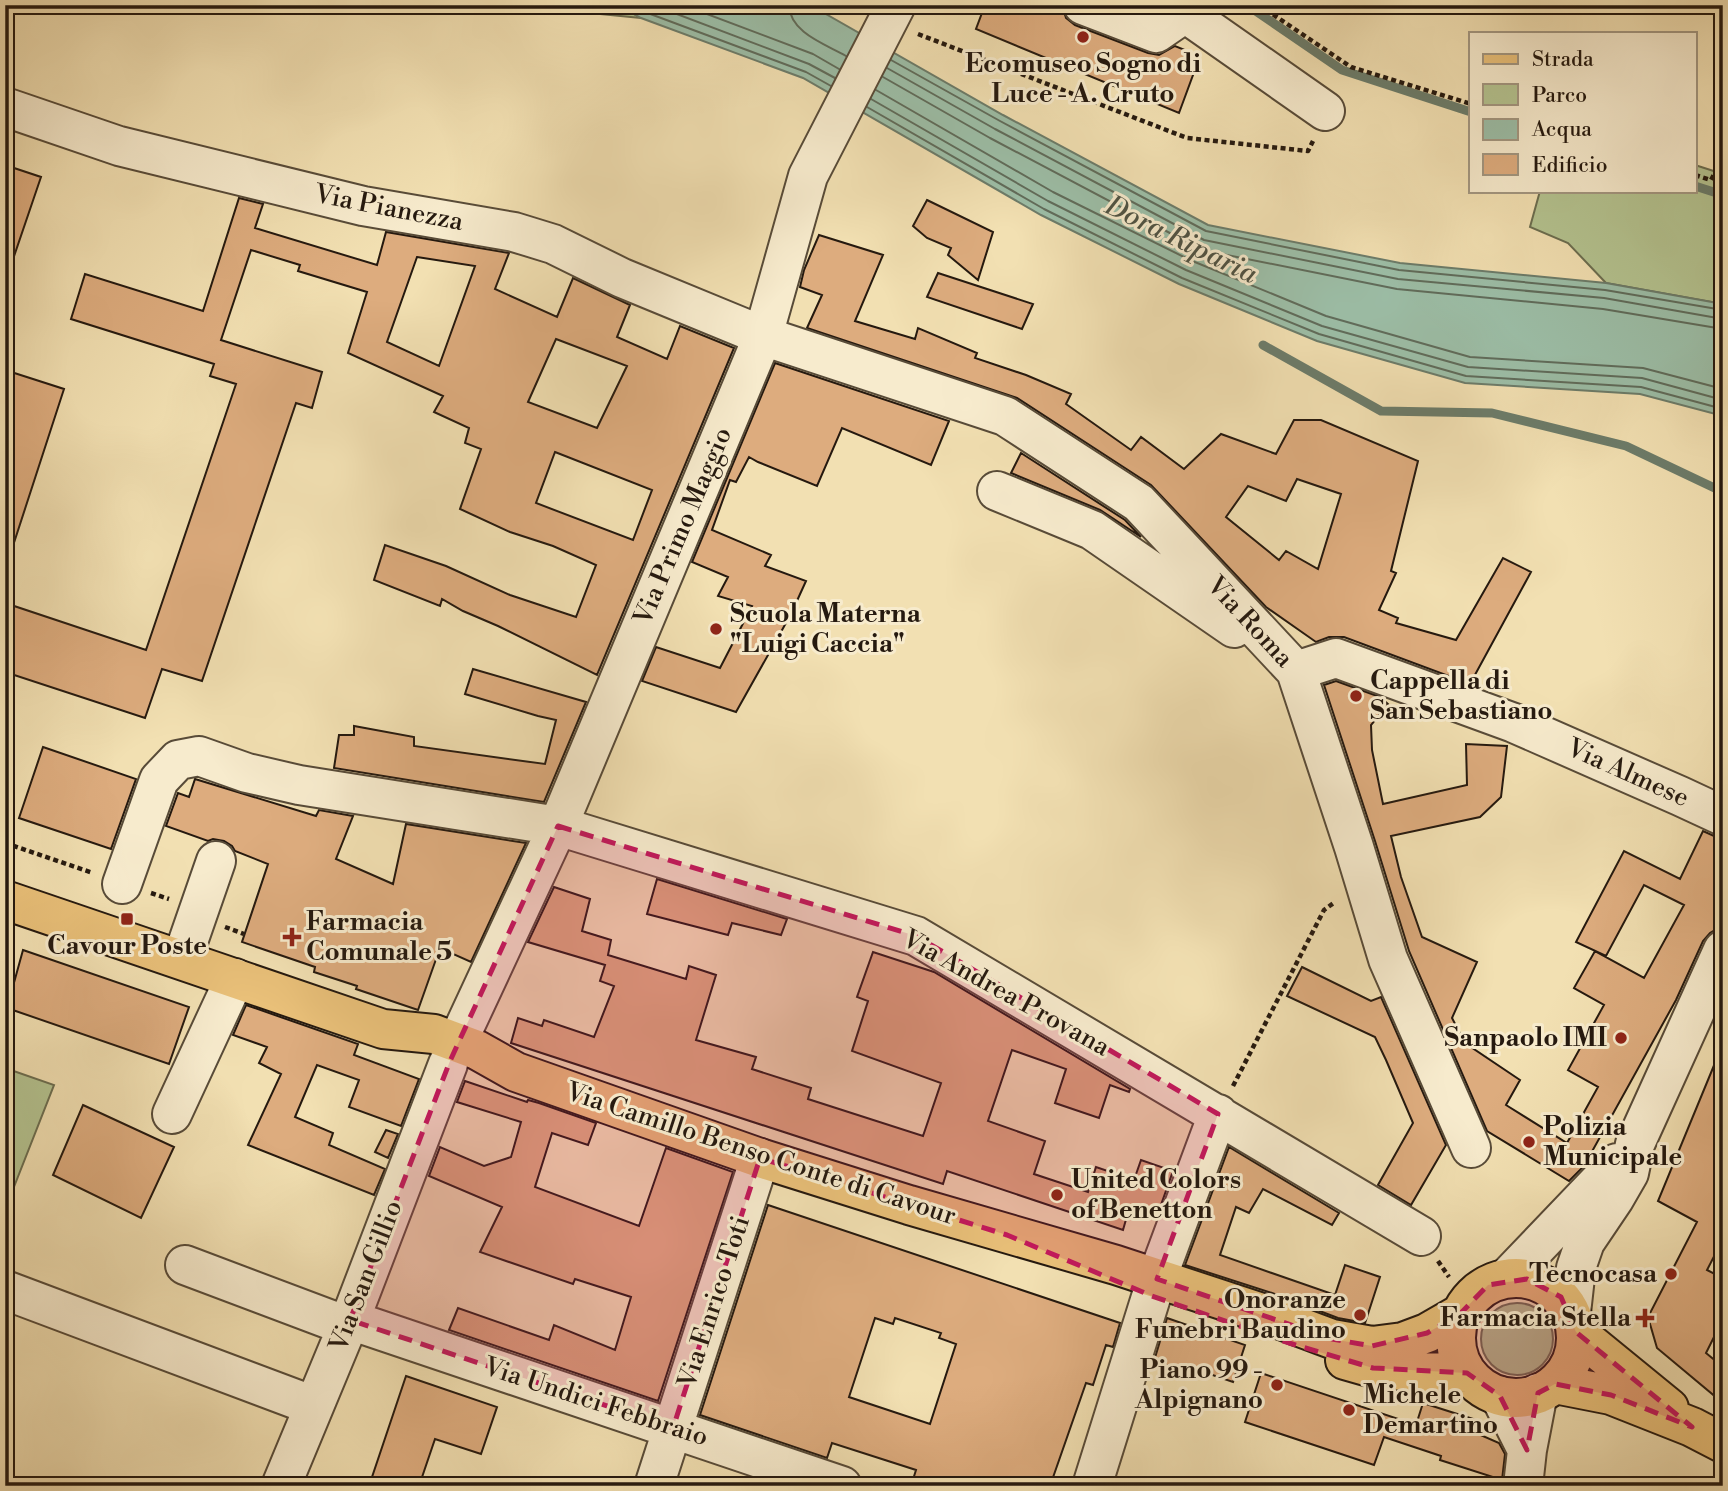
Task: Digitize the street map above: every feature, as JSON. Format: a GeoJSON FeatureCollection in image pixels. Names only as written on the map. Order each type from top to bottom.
{"type":"FeatureCollection","features":[{"type":"Feature","properties":{"kind":"main road","name":"Via Camillo Benso Conte di Cavour"},"geometry":{"type":"LineString","coordinates":[[5,900],[383,1029],[425,1056],[453,1053],[469,1071],[516,1072],[760,1158],[1007,1235],[1114,1278],[1265,1314],[1332,1339],[1372,1346],[1403,1342],[1427,1333],[1460,1314]]}},
{"type":"Feature","properties":{"kind":"main road"},"geometry":{"type":"LineString","coordinates":[[1507,1278],[1527,1279],[1545,1285],[1560,1297],[1574,1323],[1626,1371],[1707,1435],[1611,1395],[1546,1389],[1519,1398],[1500,1395],[1482,1387],[1467,1373],[1458,1354],[1456,1334],[1460,1314],[1470,1300],[1488,1284],[1507,1278]]}},
{"type":"Feature","properties":{"kind":"main road","name":"Via Camillo Benso Conte di Cavour"},"geometry":{"type":"LineString","coordinates":[[1155,1287],[1289,1343],[1373,1368],[1467,1373]]}},
{"type":"Feature","properties":{"kind":"main road"},"geometry":{"type":"LineString","coordinates":[[1546,1389],[1567,1369],[1575,1351],[1574,1323]]}},
{"type":"Feature","properties":{"kind":"street"},"geometry":{"type":"LineString","coordinates":[[1083,5],[1156,33],[1184,9],[1325,111]]}},
{"type":"Feature","properties":{"kind":"street","name":"Via Primo Maggio"},"geometry":{"type":"LineString","coordinates":[[453,1053],[558,826],[763,336],[808,177],[842,109],[902,18]]}},
{"type":"Feature","properties":{"kind":"street","name":"Via Pianezza"},"geometry":{"type":"LineString","coordinates":[[5,107],[119,146],[363,206],[514,232],[553,244],[622,278],[763,336]]}},
{"type":"Feature","properties":{"kind":"street","name":"Via Roma"},"geometry":{"type":"LineString","coordinates":[[763,336],[1005,416],[1139,503],[1296,671],[1388,959],[1471,1148]]}},
{"type":"Feature","properties":{"kind":"street"},"geometry":{"type":"LineString","coordinates":[[997,491],[1092,530],[1296,671]]}},
{"type":"Feature","properties":{"kind":"street","name":"Via Almese"},"geometry":{"type":"LineString","coordinates":[[1296,671],[1336,658],[1514,723],[1723,816]]}},
{"type":"Feature","properties":{"kind":"street","name":"Via Andrea Provana"},"geometry":{"type":"LineString","coordinates":[[122,884],[159,780],[178,760],[199,756],[247,774],[286,782],[558,826],[916,936],[1422,1236]]}},
{"type":"Feature","properties":{"kind":"street"},"geometry":{"type":"LineString","coordinates":[[183,960],[216,861]]}},
{"type":"Feature","properties":{"kind":"street"},"geometry":{"type":"LineString","coordinates":[[1574,1323],[1576,1268],[1585,1242],[1629,1173],[1635,1144],[1723,950]]}},
{"type":"Feature","properties":{"kind":"street"},"geometry":{"type":"LineString","coordinates":[[172,1114],[235,978]]}},
{"type":"Feature","properties":{"kind":"street","name":"Via San Gillio"},"geometry":{"type":"LineString","coordinates":[[281,1486],[453,1053]]}},
{"type":"Feature","properties":{"kind":"street"},"geometry":{"type":"LineString","coordinates":[[1092,1486],[1155,1287],[1219,1114]]}},
{"type":"Feature","properties":{"kind":"street"},"geometry":{"type":"LineString","coordinates":[[1507,1278],[1635,1144]]}},
{"type":"Feature","properties":{"kind":"street","name":"Via Enrico Toti"},"geometry":{"type":"LineString","coordinates":[[654,1486],[760,1158]]}},
{"type":"Feature","properties":{"kind":"street","name":"Via Undici Febbraio"},"geometry":{"type":"LineString","coordinates":[[185,1265],[348,1323],[673,1428],[842,1486]]}},
{"type":"Feature","properties":{"kind":"street"},"geometry":{"type":"LineString","coordinates":[[5,1290],[314,1406]]}},
{"type":"Feature","properties":{"kind":"street"},"geometry":{"type":"LineString","coordinates":[[1525,1468],[1546,1389]]}},
{"type":"Feature","properties":{"kind":"street"},"geometry":{"type":"LineString","coordinates":[[1500,1395],[1525,1468]]}},
{"type":"Feature","properties":{"kind":"path"},"geometry":{"type":"LineString","coordinates":[[1259,5],[1351,67],[1469,103]]}},
{"type":"Feature","properties":{"kind":"path"},"geometry":{"type":"LineString","coordinates":[[902,18],[1187,138],[1308,152],[1325,111]]}},
{"type":"Feature","properties":{"kind":"path"},"geometry":{"type":"LineString","coordinates":[[1696,175],[1711,180],[1723,158]]}},
{"type":"Feature","properties":{"kind":"path"},"geometry":{"type":"LineString","coordinates":[[5,843],[122,884]]}},
{"type":"Feature","properties":{"kind":"path"},"geometry":{"type":"LineString","coordinates":[[1219,1114],[1324,910],[1364,880]]}},
{"type":"Feature","properties":{"kind":"highlighted area"},"geometry":{"type":"Polygon","coordinates":[[[558,826],[916,936],[1218,1114],[1157,1279],[1332,1339],[1372,1346],[1427,1333],[1460,1314],[1488,1285],[1527,1279],[1561,1297],[1576,1332],[1692,1427],[1611,1395],[1555,1384],[1538,1393],[1527,1450],[1500,1396],[1467,1373],[1373,1368],[1289,1343],[1152,1296],[1007,1235],[760,1158],[673,1428],[350,1320],[450,1061],[558,826]]]}},
{"type":"Feature","properties":{"kind":"green space"},"geometry":{"type":"Polygon","coordinates":[[[508,5],[618,5],[641,18],[508,5]]]}},
{"type":"Feature","properties":{"kind":"green space"},"geometry":{"type":"Polygon","coordinates":[[[1696,165],[1723,174],[1723,304],[1606,283],[1568,243],[1530,227],[1540,192],[1696,192],[1696,165]]]}},
{"type":"Feature","properties":{"kind":"green space"},"geometry":{"type":"Polygon","coordinates":[[[5,1068],[54,1085],[10,1197],[5,1195],[5,1068]]]}},
{"type":"Feature","properties":{"kind":"green space"},"geometry":{"type":"Polygon","coordinates":[[[1517,1303],[1531,1306],[1543,1313],[1550,1325],[1553,1339],[1550,1353],[1543,1365],[1531,1372],[1517,1375],[1503,1372],[1491,1365],[1484,1353],[1481,1339],[1484,1325],[1491,1313],[1503,1306],[1517,1303]]]}},
{"type":"Feature","properties":{"kind":"water","name":"Dora Riparia"},"geometry":{"type":"Polygon","coordinates":[[[618,5],[810,5],[1003,115],[1208,225],[1400,263],[1606,283],[1723,304],[1723,416],[1640,394],[1465,383],[1317,341],[1179,284],[1041,215],[803,78],[641,18],[618,5]]]}},
{"type":"Feature","properties":{"kind":"building"},"geometry":{"type":"Polygon","coordinates":[[[985,5],[1062,5],[1066,18],[1075,25],[1148,53],[1159,55],[1175,46],[1200,56],[1179,113],[976,29],[985,5]]]}},
{"type":"Feature","properties":{"kind":"building"},"geometry":{"type":"Polygon","coordinates":[[[5,165],[41,177],[9,271],[5,271],[5,165]]]}},
{"type":"Feature","properties":{"kind":"building"},"geometry":{"type":"Polygon","coordinates":[[[239,198],[263,204],[255,228],[377,265],[386,232],[509,253],[495,289],[557,317],[573,278],[630,305],[617,337],[667,359],[680,326],[734,348],[597,675],[442,599],[440,606],[374,580],[385,545],[446,566],[510,595],[576,617],[596,565],[553,546],[510,532],[460,509],[481,449],[465,443],[469,428],[434,412],[443,396],[348,353],[367,292],[298,271],[300,265],[251,250],[221,340],[322,372],[312,408],[296,403],[202,681],[162,669],[145,718],[5,672],[5,603],[146,650],[236,384],[210,376],[214,364],[71,319],[85,274],[203,311],[239,198]],[[417,257],[387,342],[439,366],[475,266],[417,257]],[[556,339],[528,402],[597,428],[627,366],[556,339]],[[555,452],[536,503],[633,540],[652,490],[555,452]]]}},
{"type":"Feature","properties":{"kind":"building"},"geometry":{"type":"Polygon","coordinates":[[[927,200],[993,232],[978,280],[948,255],[951,248],[927,238],[913,226],[927,200]]]}},
{"type":"Feature","properties":{"kind":"building"},"geometry":{"type":"Polygon","coordinates":[[[819,235],[883,255],[855,321],[915,339],[918,328],[977,353],[975,358],[1071,394],[1066,404],[1131,450],[1141,437],[1184,469],[1221,434],[1276,454],[1294,420],[1321,420],[1418,461],[1391,571],[1396,573],[1379,610],[1398,618],[1396,623],[1456,640],[1503,558],[1531,572],[1470,684],[1344,637],[1329,637],[1316,642],[1266,607],[1151,485],[1017,398],[807,328],[822,295],[800,287],[819,235]],[[1297,479],[1286,501],[1248,486],[1226,517],[1279,560],[1286,551],[1318,569],[1341,494],[1297,479]]]}},
{"type":"Feature","properties":{"kind":"building"},"geometry":{"type":"Polygon","coordinates":[[[938,273],[1033,304],[1022,329],[927,297],[938,273]]]}},
{"type":"Feature","properties":{"kind":"building"},"geometry":{"type":"Polygon","coordinates":[[[775,363],[949,421],[931,465],[842,428],[817,486],[749,457],[736,482],[730,480],[712,530],[771,555],[765,566],[806,581],[791,614],[736,712],[642,681],[656,647],[720,668],[752,606],[718,596],[728,577],[692,562],[775,363]]]}},
{"type":"Feature","properties":{"kind":"building"},"geometry":{"type":"Polygon","coordinates":[[[5,370],[64,389],[10,555],[5,555],[5,370]]]}},
{"type":"Feature","properties":{"kind":"building"},"geometry":{"type":"Polygon","coordinates":[[[1021,453],[1125,520],[1141,537],[1100,510],[1011,473],[1021,453]]]}},
{"type":"Feature","properties":{"kind":"building"},"geometry":{"type":"Polygon","coordinates":[[[473,669],[586,702],[544,802],[334,768],[339,735],[354,735],[354,726],[414,737],[414,746],[545,764],[556,720],[465,694],[473,669]]]}},
{"type":"Feature","properties":{"kind":"building"},"geometry":{"type":"Polygon","coordinates":[[[1336,681],[1380,697],[1388,704],[1371,725],[1372,750],[1383,804],[1467,785],[1466,744],[1507,746],[1501,797],[1480,817],[1391,836],[1401,877],[1422,937],[1477,962],[1452,1018],[1465,1043],[1520,1080],[1506,1105],[1567,1143],[1598,1087],[1568,1070],[1604,1005],[1574,988],[1595,951],[1644,978],[1684,905],[1644,885],[1606,956],[1576,942],[1624,851],[1680,879],[1703,831],[1723,837],[1723,911],[1715,930],[1703,941],[1676,1000],[1584,1166],[1569,1181],[1487,1131],[1409,951],[1324,685],[1336,681]]]}},
{"type":"Feature","properties":{"kind":"building"},"geometry":{"type":"Polygon","coordinates":[[[43,747],[136,779],[111,849],[19,818],[43,747]]]}},
{"type":"Feature","properties":{"kind":"building"},"geometry":{"type":"Polygon","coordinates":[[[195,779],[316,816],[319,810],[353,816],[336,859],[393,884],[406,824],[526,843],[471,962],[440,948],[418,1010],[314,972],[315,967],[242,942],[268,864],[235,851],[224,841],[208,841],[166,826],[178,793],[189,797],[195,779]]]}},
{"type":"Feature","properties":{"kind":"building"},"geometry":{"type":"Polygon","coordinates":[[[657,879],[787,919],[781,935],[732,923],[728,935],[647,914],[657,879]]]}},
{"type":"Feature","properties":{"kind":"building"},"geometry":{"type":"Polygon","coordinates":[[[554,887],[590,899],[582,931],[611,940],[608,955],[686,979],[689,966],[716,975],[696,1040],[756,1057],[752,1069],[811,1088],[808,1099],[923,1136],[941,1083],[852,1051],[868,1001],[857,997],[873,952],[934,972],[1130,1089],[1129,1092],[1110,1085],[1099,1118],[1055,1103],[1066,1069],[1012,1050],[988,1121],[1045,1141],[1034,1174],[1088,1192],[1096,1167],[1134,1180],[1141,1160],[1173,1171],[1157,1216],[1129,1209],[1123,1230],[947,1171],[943,1184],[511,1043],[518,1018],[542,1026],[544,1020],[594,1037],[614,986],[600,981],[605,965],[528,942],[554,887]]]}},
{"type":"Feature","properties":{"kind":"building"},"geometry":{"type":"Polygon","coordinates":[[[23,950],[189,1007],[169,1064],[7,1008],[23,950]]]}},
{"type":"Feature","properties":{"kind":"building"},"geometry":{"type":"Polygon","coordinates":[[[1302,967],[1371,1001],[1381,997],[1446,1145],[1411,1205],[1378,1185],[1413,1123],[1386,1060],[1375,1037],[1287,996],[1302,967]]]}},
{"type":"Feature","properties":{"kind":"building"},"geometry":{"type":"Polygon","coordinates":[[[246,1005],[358,1044],[354,1055],[419,1079],[401,1126],[349,1107],[359,1080],[317,1065],[295,1117],[333,1133],[329,1145],[385,1169],[374,1195],[248,1145],[281,1074],[259,1063],[267,1047],[233,1035],[246,1005]]]}},
{"type":"Feature","properties":{"kind":"building"},"geometry":{"type":"Polygon","coordinates":[[[1722,1046],[1723,1239],[1707,1270],[1723,1278],[1723,1319],[1706,1353],[1723,1367],[1723,1403],[1657,1348],[1648,1317],[1697,1222],[1658,1201],[1722,1046]]]}},
{"type":"Feature","properties":{"kind":"building"},"geometry":{"type":"Polygon","coordinates":[[[465,1081],[596,1123],[588,1145],[552,1133],[535,1187],[639,1226],[666,1148],[733,1172],[658,1401],[449,1330],[458,1308],[549,1340],[554,1325],[615,1350],[631,1297],[575,1279],[573,1284],[480,1252],[502,1207],[429,1176],[440,1147],[484,1166],[511,1157],[521,1122],[457,1102],[465,1081]]]}},
{"type":"Feature","properties":{"kind":"building"},"geometry":{"type":"Polygon","coordinates":[[[83,1105],[174,1147],[141,1218],[53,1175],[83,1105]]]}},
{"type":"Feature","properties":{"kind":"building"},"geometry":{"type":"Polygon","coordinates":[[[386,1130],[398,1134],[388,1158],[375,1152],[386,1130]]]}},
{"type":"Feature","properties":{"kind":"building"},"geometry":{"type":"Polygon","coordinates":[[[1229,1147],[1339,1213],[1332,1225],[1263,1189],[1249,1213],[1236,1207],[1220,1255],[1335,1295],[1345,1265],[1380,1277],[1365,1323],[1338,1318],[1185,1265],[1229,1147]]]}},
{"type":"Feature","properties":{"kind":"building"},"geometry":{"type":"Polygon","coordinates":[[[768,1205],[1120,1323],[1113,1347],[1106,1345],[1093,1385],[1086,1383],[1050,1486],[911,1486],[916,1470],[832,1443],[827,1458],[700,1415],[768,1205]],[[875,1318],[849,1397],[930,1424],[956,1344],[939,1338],[941,1333],[895,1318],[893,1324],[875,1318]]]}},
{"type":"Feature","properties":{"kind":"building"},"geometry":{"type":"Polygon","coordinates":[[[1167,1318],[1245,1345],[1233,1382],[1195,1369],[1193,1375],[1154,1361],[1167,1318]]]}},
{"type":"Feature","properties":{"kind":"building"},"geometry":{"type":"Polygon","coordinates":[[[1261,1373],[1416,1425],[1423,1403],[1473,1419],[1469,1430],[1499,1443],[1505,1454],[1502,1480],[1440,1460],[1441,1456],[1384,1437],[1374,1465],[1245,1422],[1261,1373]]]}},
{"type":"Feature","properties":{"kind":"building"},"geometry":{"type":"Polygon","coordinates":[[[406,1376],[497,1407],[481,1454],[435,1439],[419,1486],[369,1486],[406,1376]]]}},
{"type":"Feature","properties":{"kind":"waterway"},"geometry":{"type":"LineString","coordinates":[[1247,5],[1342,70],[1469,111]]}},
{"type":"Feature","properties":{"kind":"waterway"},"geometry":{"type":"LineString","coordinates":[[1696,186],[1723,195]]}},
{"type":"Feature","properties":{"kind":"waterway"},"geometry":{"type":"LineString","coordinates":[[1263,345],[1381,411],[1492,413],[1626,446],[1723,492]]}},
{"type":"Feature","properties":{"kind":"place","name":"Ecomuseo Sogno di Luce - A. Cruto"},"geometry":{"type":"Point","coordinates":[1083,37]}},
{"type":"Feature","properties":{"kind":"place","name":"Scuola Materna \"Luigi Caccia\""},"geometry":{"type":"Point","coordinates":[716,629]}},
{"type":"Feature","properties":{"kind":"place","name":"Cappella di San Sebastiano"},"geometry":{"type":"Point","coordinates":[1356,696]}},
{"type":"Feature","properties":{"kind":"place","name":"Cavour Poste"},"geometry":{"type":"Point","coordinates":[127,919]}},
{"type":"Feature","properties":{"kind":"place","name":"Farmacia Comunale 5"},"geometry":{"type":"Point","coordinates":[292,937]}},
{"type":"Feature","properties":{"kind":"place","name":"Sanpaolo IMI"},"geometry":{"type":"Point","coordinates":[1621,1038]}},
{"type":"Feature","properties":{"kind":"place","name":"Polizia Municipale"},"geometry":{"type":"Point","coordinates":[1529,1142]}},
{"type":"Feature","properties":{"kind":"place","name":"United Colors of Benetton"},"geometry":{"type":"Point","coordinates":[1057,1195]}},
{"type":"Feature","properties":{"kind":"place","name":"Tecnocasa"},"geometry":{"type":"Point","coordinates":[1671,1274]}},
{"type":"Feature","properties":{"kind":"place","name":"Onoranze Funebri Baudino"},"geometry":{"type":"Point","coordinates":[1360,1315]}},
{"type":"Feature","properties":{"kind":"place","name":"Farmacia Stella"},"geometry":{"type":"Point","coordinates":[1645,1318]}},
{"type":"Feature","properties":{"kind":"place","name":"Piano 99 - Alpignano"},"geometry":{"type":"Point","coordinates":[1277,1385]}},
{"type":"Feature","properties":{"kind":"place","name":"Michele Demartino"},"geometry":{"type":"Point","coordinates":[1349,1410]}}]}
